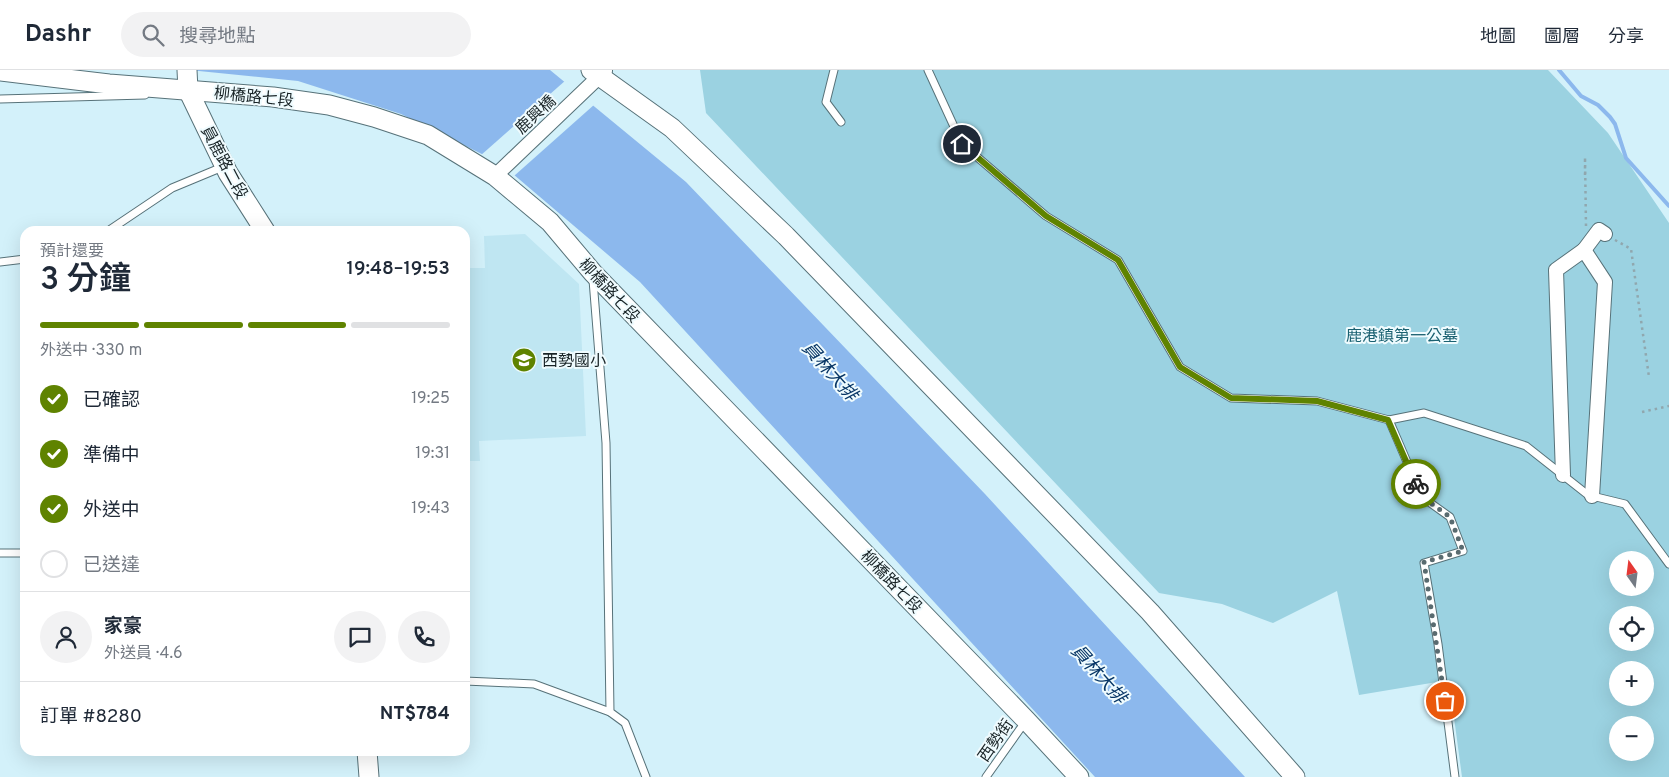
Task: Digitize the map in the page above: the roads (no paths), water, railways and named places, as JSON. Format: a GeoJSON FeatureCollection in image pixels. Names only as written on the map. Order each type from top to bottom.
{"type":"FeatureCollection","features":[{"type":"Feature","properties":{"kind":"main road","name":"柳橋路七段"},"geometry":{"type":"LineString","coordinates":[[0,71],[273,97],[329,105],[374,117],[428,135],[499,173],[550,222],[593,274],[1079,777]]}},
{"type":"Feature","properties":{"kind":"main road"},"geometry":{"type":"LineString","coordinates":[[187,71],[188,90]]}},
{"type":"Feature","properties":{"kind":"main road"},"geometry":{"type":"LineString","coordinates":[[597,75],[672,128],[786,236],[1150,612],[1295,777]]}},
{"type":"Feature","properties":{"kind":"main road","name":"員鹿路二段"},"geometry":{"type":"LineString","coordinates":[[188,90],[225,166],[262,226]]}},
{"type":"Feature","properties":{"kind":"main road"},"geometry":{"type":"LineString","coordinates":[[367,756],[368,777]]}},
{"type":"Feature","properties":{"kind":"street","name":"鹿興橋"},"geometry":{"type":"LineString","coordinates":[[499,173],[597,75]]}},
{"type":"Feature","properties":{"kind":"street"},"geometry":{"type":"LineString","coordinates":[[1563,475],[1556,270],[1585,248],[1602,232]]}},
{"type":"Feature","properties":{"kind":"street"},"geometry":{"type":"LineString","coordinates":[[1585,248],[1605,282],[1592,496]]}},
{"type":"Feature","properties":{"kind":"lane"},"geometry":{"type":"LineString","coordinates":[[834,70],[826,102],[841,122]]}},
{"type":"Feature","properties":{"kind":"lane"},"geometry":{"type":"LineString","coordinates":[[928,70],[962,144],[1046,216],[1118,260],[1180,367],[1231,398],[1317,401],[1388,420],[1424,414],[1526,446],[1592,496],[1625,504],[1669,564]]}},
{"type":"Feature","properties":{"kind":"lane"},"geometry":{"type":"LineString","coordinates":[[0,99],[124,97],[188,90]]}},
{"type":"Feature","properties":{"kind":"lane"},"geometry":{"type":"LineString","coordinates":[[115,226],[172,188],[225,166]]}},
{"type":"Feature","properties":{"kind":"lane"},"geometry":{"type":"LineString","coordinates":[[0,262],[20,260]]}},
{"type":"Feature","properties":{"kind":"lane"},"geometry":{"type":"LineString","coordinates":[[593,274],[606,442],[610,712]]}},
{"type":"Feature","properties":{"kind":"lane"},"geometry":{"type":"LineString","coordinates":[[1388,420],[1422,497],[1450,517],[1463,551],[1424,562],[1438,644],[1455,777]]}},
{"type":"Feature","properties":{"kind":"lane"},"geometry":{"type":"LineString","coordinates":[[0,553],[20,552]]}},
{"type":"Feature","properties":{"kind":"lane"},"geometry":{"type":"LineString","coordinates":[[470,681],[534,684],[610,712],[625,723],[646,777]]}},
{"type":"Feature","properties":{"kind":"lane","name":"西勢街"},"geometry":{"type":"LineString","coordinates":[[986,777],[1026,720]]}},
{"type":"Feature","properties":{"kind":"water","name":"員林大排"},"geometry":{"type":"Polygon","coordinates":[[[189,70],[550,70],[686,182],[985,494],[1245,777],[1095,777],[640,282],[500,163],[401,114],[298,81],[189,70]]]}},
{"type":"Feature","properties":{"kind":"waterway"},"geometry":{"type":"LineString","coordinates":[[1559,70],[1581,96],[1598,105],[1610,117],[1615,124],[1626,158],[1669,206]]}},
{"type":"Feature","properties":{"kind":"place","name":"西勢國小"},"geometry":{"type":"Point","coordinates":[524,360]}},
{"type":"Feature","properties":{"kind":"park label","name":"鹿港鎮第一公墓"},"geometry":{"type":"Point","coordinates":[1402,335]}}]}
